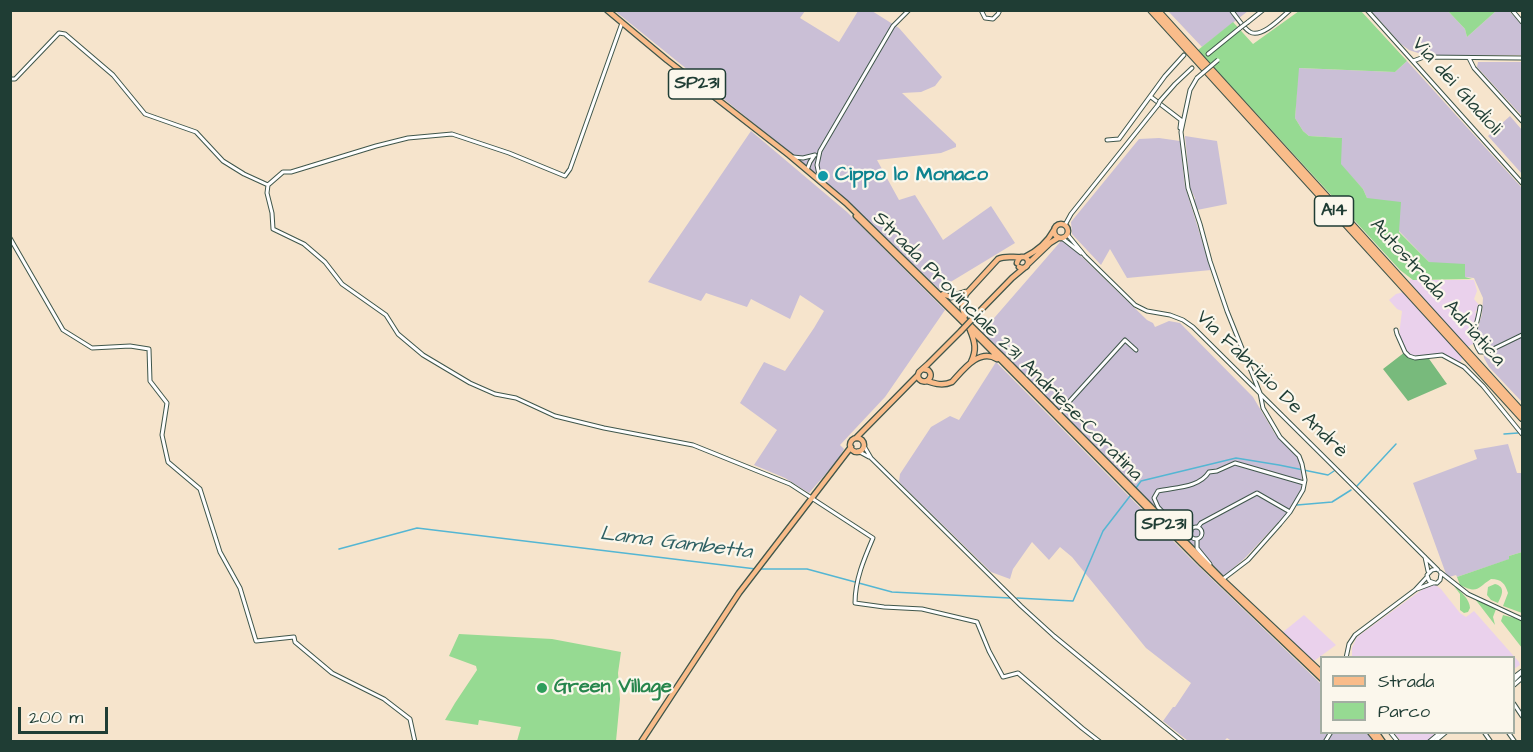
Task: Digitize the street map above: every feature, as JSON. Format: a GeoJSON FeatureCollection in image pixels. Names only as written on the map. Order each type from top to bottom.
{"type":"FeatureCollection","features":[{"type":"Feature","properties":{"kind":"highway","name":"Autostrada Adriatica"},"geometry":{"type":"LineString","coordinates":[[1151,10],[1522,418]]}},
{"type":"Feature","properties":{"kind":"highway","name":"Autostrada Adriatica"},"geometry":{"type":"LineString","coordinates":[[1157,10],[1522,412]]}},
{"type":"Feature","properties":{"kind":"main road","name":"Strada Provinciale 231 Andriese-Coratina"},"geometry":{"type":"LineString","coordinates":[[607,10],[789,155],[871,226],[1208,570],[1320,677]]}},
{"type":"Feature","properties":{"kind":"main road","name":"Strada Provinciale 231 Andriese-Coratina"},"geometry":{"type":"LineString","coordinates":[[826,187],[1059,413],[1223,580],[1320,671]]}},
{"type":"Feature","properties":{"kind":"main road"},"geometry":{"type":"LineString","coordinates":[[1058,225],[1065,225],[1068,234],[1050,243],[1022,266],[1019,258],[1035,252],[1058,225]]}},
{"type":"Feature","properties":{"kind":"main road"},"geometry":{"type":"LineString","coordinates":[[1054,230],[1055,235],[1060,238]]}},
{"type":"Feature","properties":{"kind":"main road"},"geometry":{"type":"LineString","coordinates":[[1008,257],[1022,266]]}},
{"type":"Feature","properties":{"kind":"main road"},"geometry":{"type":"LineString","coordinates":[[641,741],[739,593],[843,458],[851,447],[851,442],[936,357],[961,331],[976,315],[1012,278],[1028,260],[1023,257],[999,259],[968,290],[963,299],[962,306],[965,317],[971,328],[975,347],[975,354],[970,363]]}},
{"type":"Feature","properties":{"kind":"main road"},"geometry":{"type":"LineString","coordinates":[[934,288],[945,296],[951,297],[968,290]]}},
{"type":"Feature","properties":{"kind":"main road"},"geometry":{"type":"LineString","coordinates":[[918,375],[920,380],[927,378],[940,384],[946,384],[983,355],[994,357],[1009,368]]}},
{"type":"Feature","properties":{"kind":"main road"},"geometry":{"type":"LineString","coordinates":[[906,387],[927,378],[936,357]]}},
{"type":"Feature","properties":{"kind":"main road"},"geometry":{"type":"LineString","coordinates":[[923,369],[927,369],[927,378]]}},
{"type":"Feature","properties":{"kind":"main road"},"geometry":{"type":"LineString","coordinates":[[843,458],[862,450],[866,428]]}},
{"type":"Feature","properties":{"kind":"main road"},"geometry":{"type":"LineString","coordinates":[[856,438],[860,438],[864,444]]}},
{"type":"Feature","properties":{"kind":"main road"},"geometry":{"type":"LineString","coordinates":[[851,447],[857,451]]}},
{"type":"Feature","properties":{"kind":"street"},"geometry":{"type":"LineString","coordinates":[[807,170],[810,161],[820,151],[893,26],[909,10]]}},
{"type":"Feature","properties":{"kind":"street"},"geometry":{"type":"LineString","coordinates":[[981,10],[986,18],[993,19],[1000,10]]}},
{"type":"Feature","properties":{"kind":"street"},"geometry":{"type":"LineString","coordinates":[[1232,10],[1246,28],[1255,34],[1263,32],[1290,10]]}},
{"type":"Feature","properties":{"kind":"street"},"geometry":{"type":"LineString","coordinates":[[1208,54],[1263,10]]}},
{"type":"Feature","properties":{"kind":"street","name":"Via dei Gladioli"},"geometry":{"type":"LineString","coordinates":[[1367,10],[1522,183]]}},
{"type":"Feature","properties":{"kind":"street"},"geometry":{"type":"LineString","coordinates":[[1512,10],[1522,22]]}},
{"type":"Feature","properties":{"kind":"street"},"geometry":{"type":"LineString","coordinates":[[622,23],[574,159],[565,176],[509,153],[452,134],[408,138],[291,172],[283,172],[268,185],[267,194],[273,229],[304,244],[325,262],[342,284],[386,315],[398,334],[423,355],[470,383],[495,394],[516,398],[555,416],[693,445],[790,484],[873,538],[855,590],[855,603],[884,608],[922,609],[977,622],[1003,677],[1018,673],[1100,741]]}},
{"type":"Feature","properties":{"kind":"street"},"geometry":{"type":"LineString","coordinates":[[10,79],[15,79],[58,33],[65,34],[112,75],[145,114],[196,132],[223,161],[268,185]]}},
{"type":"Feature","properties":{"kind":"street"},"geometry":{"type":"LineString","coordinates":[[1107,140],[1119,139],[1165,76],[1184,56]]}},
{"type":"Feature","properties":{"kind":"street"},"geometry":{"type":"LineString","coordinates":[[1413,61],[1424,57],[1522,58]]}},
{"type":"Feature","properties":{"kind":"street"},"geometry":{"type":"LineString","coordinates":[[1469,58],[1474,68],[1522,121]]}},
{"type":"Feature","properties":{"kind":"street"},"geometry":{"type":"LineString","coordinates":[[1181,132],[1190,90],[1197,78],[1218,60]]}},
{"type":"Feature","properties":{"kind":"street"},"geometry":{"type":"LineString","coordinates":[[1065,225],[1071,214],[1159,103],[1192,68]]}},
{"type":"Feature","properties":{"kind":"street"},"geometry":{"type":"LineString","coordinates":[[1151,97],[1181,120],[1180,132],[1188,188],[1227,311],[1260,393],[1263,408],[1280,437],[1299,456],[1303,470],[1303,490],[1290,512],[1248,560],[1223,580]]}},
{"type":"Feature","properties":{"kind":"street"},"geometry":{"type":"LineString","coordinates":[[820,151],[817,162],[820,182]]}},
{"type":"Feature","properties":{"kind":"street"},"geometry":{"type":"LineString","coordinates":[[789,155],[801,158],[815,156]]}},
{"type":"Feature","properties":{"kind":"street"},"geometry":{"type":"LineString","coordinates":[[807,170],[817,162]]}},
{"type":"Feature","properties":{"kind":"street"},"geometry":{"type":"LineString","coordinates":[[1068,234],[1085,256]]}},
{"type":"Feature","properties":{"kind":"street"},"geometry":{"type":"LineString","coordinates":[[10,238],[63,330],[92,348],[130,346],[149,349],[150,381],[167,403],[162,435],[168,462],[200,489],[220,552],[240,588],[256,640],[294,637],[295,642],[332,673],[384,699],[410,719],[415,741]]}},
{"type":"Feature","properties":{"kind":"street"},"geometry":{"type":"LineString","coordinates":[[1060,238],[1085,256]]}},
{"type":"Feature","properties":{"kind":"street","name":"Via Fabrizio De Andrè"},"geometry":{"type":"LineString","coordinates":[[1085,256],[1135,305],[1146,311],[1177,317],[1192,327],[1453,583],[1468,594],[1522,617]]}},
{"type":"Feature","properties":{"kind":"street"},"geometry":{"type":"LineString","coordinates":[[1480,307],[1474,333],[1480,352],[1487,352],[1522,335]]}},
{"type":"Feature","properties":{"kind":"street"},"geometry":{"type":"LineString","coordinates":[[1396,330],[1404,352],[1409,356],[1415,358],[1442,355],[1464,367],[1483,386],[1522,434]]}},
{"type":"Feature","properties":{"kind":"street"},"geometry":{"type":"LineString","coordinates":[[1059,413],[1125,340],[1136,350]]}},
{"type":"Feature","properties":{"kind":"street"},"geometry":{"type":"LineString","coordinates":[[864,444],[871,458]]}},
{"type":"Feature","properties":{"kind":"street"},"geometry":{"type":"LineString","coordinates":[[857,451],[871,458],[1054,636],[1183,741]]}},
{"type":"Feature","properties":{"kind":"street"},"geometry":{"type":"LineString","coordinates":[[1191,530],[1178,528],[1163,512],[1154,498],[1158,491],[1196,483],[1205,478],[1209,472],[1235,463],[1304,483]]}},
{"type":"Feature","properties":{"kind":"street"},"geometry":{"type":"LineString","coordinates":[[1166,522],[1181,532],[1191,530],[1257,493],[1290,512]]}},
{"type":"Feature","properties":{"kind":"street"},"geometry":{"type":"LineString","coordinates":[[1197,538],[1201,537],[1202,532],[1198,527]]}},
{"type":"Feature","properties":{"kind":"street"},"geometry":{"type":"LineString","coordinates":[[1191,530],[1192,537],[1197,538]]}},
{"type":"Feature","properties":{"kind":"street"},"geometry":{"type":"LineString","coordinates":[[1197,538],[1197,548],[1212,568]]}},
{"type":"Feature","properties":{"kind":"street"},"geometry":{"type":"LineString","coordinates":[[1424,556],[1429,581],[1436,583]]}},
{"type":"Feature","properties":{"kind":"street"},"geometry":{"type":"LineString","coordinates":[[1347,656],[1350,641],[1357,633],[1415,590],[1432,570],[1439,571],[1441,577],[1436,583]]}},
{"type":"Feature","properties":{"kind":"street"},"geometry":{"type":"LineString","coordinates":[[1415,590],[1444,581],[1453,583]]}},
{"type":"Feature","properties":{"kind":"shaded area"},"geometry":{"type":"Polygon","coordinates":[[[615,11],[805,11],[800,18],[839,42],[858,11],[872,11],[899,28],[942,77],[935,86],[921,92],[902,93],[956,144],[956,147],[941,153],[877,160],[899,200],[915,195],[943,240],[991,206],[1015,243],[939,289],[824,180],[615,11]]]}},
{"type":"Feature","properties":{"kind":"shaded area"},"geometry":{"type":"Polygon","coordinates":[[[1168,11],[1248,11],[1202,47],[1168,11]]]}},
{"type":"Feature","properties":{"kind":"shaded area"},"geometry":{"type":"Polygon","coordinates":[[[1371,11],[1448,11],[1465,29],[1467,37],[1496,11],[1509,11],[1522,25],[1522,55],[1428,55],[1418,53],[1401,44],[1371,11]]]}},
{"type":"Feature","properties":{"kind":"shaded area"},"geometry":{"type":"Polygon","coordinates":[[[1407,61],[1522,188],[1522,402],[1489,367],[1484,358],[1476,334],[1482,314],[1483,298],[1474,278],[1465,277],[1429,262],[1367,198],[1363,189],[1340,164],[1341,138],[1309,136],[1295,118],[1298,68],[1395,72],[1407,61]]]}},
{"type":"Feature","properties":{"kind":"shaded area"},"geometry":{"type":"Polygon","coordinates":[[[1478,62],[1522,62],[1522,116],[1477,67],[1478,62]]]}},
{"type":"Feature","properties":{"kind":"shaded area"},"geometry":{"type":"Polygon","coordinates":[[[1510,116],[1522,130],[1522,174],[1488,136],[1510,116]]]}},
{"type":"Feature","properties":{"kind":"shaded area"},"geometry":{"type":"Polygon","coordinates":[[[751,131],[847,212],[945,310],[885,397],[840,445],[844,449],[837,461],[809,493],[785,478],[754,465],[777,430],[740,403],[764,362],[785,371],[824,311],[800,295],[790,319],[751,299],[747,307],[706,293],[701,301],[648,282],[751,131]]]}},
{"type":"Feature","properties":{"kind":"shaded area"},"geometry":{"type":"Polygon","coordinates":[[[1185,136],[1217,141],[1227,204],[1197,210],[1190,188],[1185,136]]]}},
{"type":"Feature","properties":{"kind":"shaded area"},"geometry":{"type":"Polygon","coordinates":[[[1159,138],[1180,141],[1185,186],[1211,270],[1127,278],[1110,249],[1101,265],[1072,234],[1071,222],[1139,139],[1159,138]]]}},
{"type":"Feature","properties":{"kind":"shaded area"},"geometry":{"type":"Polygon","coordinates":[[[1061,241],[1077,252],[1155,327],[1169,321],[1180,323],[1253,397],[1275,434],[1299,459],[1301,489],[1286,514],[1245,558],[1224,576],[982,332],[1061,241]]]}},
{"type":"Feature","properties":{"kind":"shaded area"},"geometry":{"type":"Polygon","coordinates":[[[1411,279],[1474,280],[1477,291],[1474,299],[1479,305],[1475,312],[1477,314],[1473,332],[1475,343],[1467,347],[1409,282],[1411,279]]]}},
{"type":"Feature","properties":{"kind":"shaded area"},"geometry":{"type":"Polygon","coordinates":[[[1404,292],[1463,357],[1460,362],[1443,354],[1412,356],[1407,352],[1399,335],[1402,311],[1389,300],[1396,294],[1404,292]]]}},
{"type":"Feature","properties":{"kind":"shaded area"},"geometry":{"type":"Polygon","coordinates":[[[996,362],[1191,559],[1320,683],[1320,734],[1367,734],[1374,741],[1233,742],[1227,738],[1224,741],[1188,741],[1163,721],[1191,683],[1146,648],[1072,557],[1060,547],[1049,560],[1032,542],[1013,569],[1010,579],[991,572],[901,484],[900,474],[931,427],[950,416],[959,420],[996,362]]]}},
{"type":"Feature","properties":{"kind":"shaded area"},"geometry":{"type":"Polygon","coordinates":[[[1508,444],[1517,473],[1522,473],[1522,552],[1509,556],[1510,559],[1457,577],[1456,575],[1449,577],[1413,483],[1477,459],[1474,450],[1508,444]]]}},
{"type":"Feature","properties":{"kind":"shaded area"},"geometry":{"type":"Polygon","coordinates":[[[1433,583],[1441,589],[1460,613],[1466,617],[1474,611],[1514,656],[1352,656],[1352,648],[1357,637],[1433,583]]]}},
{"type":"Feature","properties":{"kind":"shaded area"},"geometry":{"type":"Polygon","coordinates":[[[1304,615],[1336,645],[1314,661],[1283,632],[1304,615]]]}},
{"type":"Feature","properties":{"kind":"shaded area"},"geometry":{"type":"Polygon","coordinates":[[[1515,657],[1519,662],[1520,665],[1515,668],[1515,657]]]}},
{"type":"Feature","properties":{"kind":"shaded area"},"geometry":{"type":"Polygon","coordinates":[[[1395,734],[1435,734],[1426,742],[1401,741],[1395,734]]]}},
{"type":"Feature","properties":{"kind":"green space"},"geometry":{"type":"Polygon","coordinates":[[[1299,11],[1361,11],[1407,61],[1395,72],[1299,68],[1295,118],[1309,136],[1342,138],[1341,164],[1363,189],[1367,198],[1401,202],[1399,232],[1429,262],[1465,264],[1465,277],[1472,279],[1413,280],[1400,270],[1198,50],[1233,22],[1253,44],[1299,11]]]}},
{"type":"Feature","properties":{"kind":"green space"},"geometry":{"type":"Polygon","coordinates":[[[1448,11],[1496,11],[1467,37],[1465,29],[1448,11]]]}},
{"type":"Feature","properties":{"kind":"green space"},"geometry":{"type":"Polygon","coordinates":[[[1405,352],[1411,357],[1427,356],[1447,384],[1408,401],[1383,369],[1405,352]]]}},
{"type":"Feature","properties":{"kind":"green space"},"geometry":{"type":"Polygon","coordinates":[[[1522,552],[1522,613],[1503,606],[1508,593],[1500,581],[1491,579],[1474,589],[1460,585],[1457,577],[1509,559],[1509,556],[1522,552]]]}},
{"type":"Feature","properties":{"kind":"green space"},"geometry":{"type":"Polygon","coordinates":[[[1495,584],[1502,589],[1498,603],[1487,595],[1488,587],[1495,584]]]}},
{"type":"Feature","properties":{"kind":"green space"},"geometry":{"type":"Polygon","coordinates":[[[1454,586],[1468,602],[1470,608],[1468,612],[1464,613],[1460,610],[1460,594],[1454,586]]]}},
{"type":"Feature","properties":{"kind":"green space"},"geometry":{"type":"Polygon","coordinates":[[[1475,599],[1496,609],[1493,617],[1495,625],[1475,599]]]}},
{"type":"Feature","properties":{"kind":"green space"},"geometry":{"type":"Polygon","coordinates":[[[1503,615],[1522,620],[1522,648],[1501,621],[1503,615]]]}},
{"type":"Feature","properties":{"kind":"green space","name":"Green Village"},"geometry":{"type":"Polygon","coordinates":[[[459,634],[552,639],[621,652],[618,673],[620,699],[616,741],[517,741],[521,727],[479,720],[478,725],[445,720],[477,670],[476,666],[449,656],[459,634]]]}},
{"type":"Feature","properties":{"kind":"waterway","name":"Lama Gambetta"},"geometry":{"type":"LineString","coordinates":[[1504,434],[1518,433]]}},
{"type":"Feature","properties":{"kind":"waterway"},"geometry":{"type":"LineString","coordinates":[[1357,486],[1396,444]]}},
{"type":"Feature","properties":{"kind":"waterway","name":"Lama Gambetta"},"geometry":{"type":"LineString","coordinates":[[1136,488],[1141,481],[1236,458],[1328,475],[1334,471]]}},
{"type":"Feature","properties":{"kind":"waterway"},"geometry":{"type":"LineString","coordinates":[[1297,505],[1332,502],[1351,490]]}},
{"type":"Feature","properties":{"kind":"waterway","name":"Lama Gambetta"},"geometry":{"type":"LineString","coordinates":[[1017,598],[1073,601],[1103,531],[1130,496]]}},
{"type":"Feature","properties":{"kind":"waterway","name":"Lama Gambetta"},"geometry":{"type":"LineString","coordinates":[[339,549],[417,528],[756,569]]}},
{"type":"Feature","properties":{"kind":"waterway","name":"Lama Gambetta"},"geometry":{"type":"LineString","coordinates":[[761,569],[807,569],[892,592],[1010,598]]}},
{"type":"Feature","properties":{"kind":"place","name":"Cippo lo Monaco"},"geometry":{"type":"Point","coordinates":[823,176]}},
{"type":"Feature","properties":{"kind":"place","name":"Green Village"},"geometry":{"type":"Point","coordinates":[542,688]}}]}
